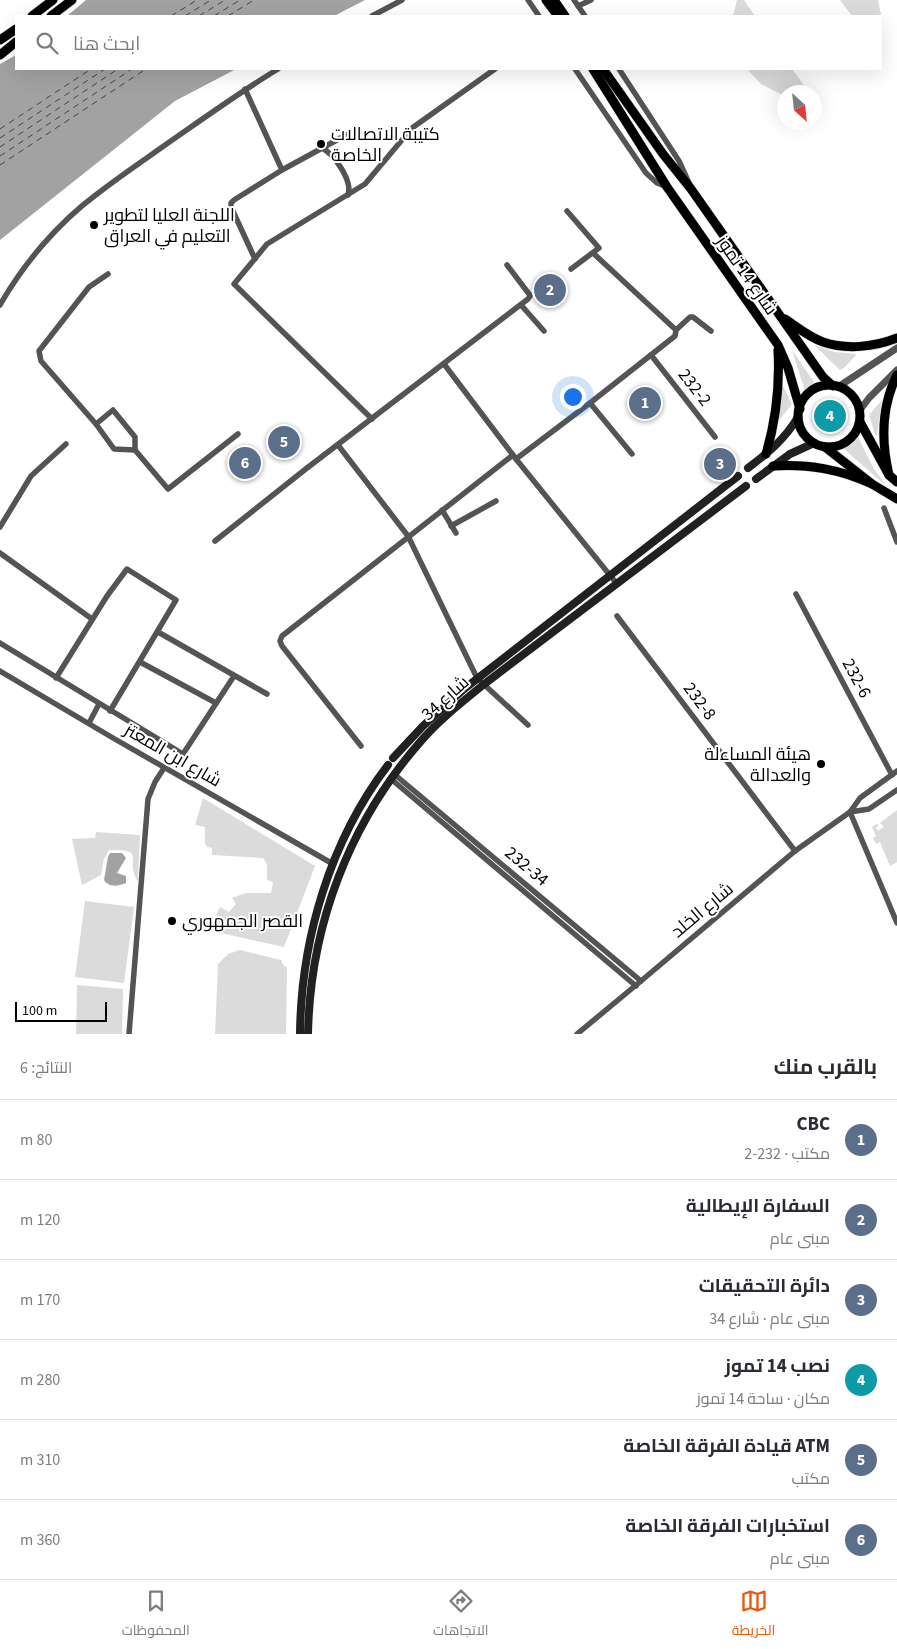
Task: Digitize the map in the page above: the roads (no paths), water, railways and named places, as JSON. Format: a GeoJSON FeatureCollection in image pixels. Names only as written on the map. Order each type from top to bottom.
{"type":"FeatureCollection","features":[{"type":"Feature","properties":{"kind":"main road"},"geometry":{"type":"LineString","coordinates":[[33,15],[51,0]]}},
{"type":"Feature","properties":{"kind":"main road"},"geometry":{"type":"LineString","coordinates":[[51,15],[72,0]]}},
{"type":"Feature","properties":{"kind":"main road"},"geometry":{"type":"LineString","coordinates":[[546,0],[557,15]]}},
{"type":"Feature","properties":{"kind":"main road"},"geometry":{"type":"LineString","coordinates":[[554,0],[564,15]]}},
{"type":"Feature","properties":{"kind":"main road"},"geometry":{"type":"LineString","coordinates":[[0,40],[15,30]]}},
{"type":"Feature","properties":{"kind":"main road"},"geometry":{"type":"LineString","coordinates":[[0,55],[15,43]]}},
{"type":"Feature","properties":{"kind":"main road","name":"شارع 14 تموز"},"geometry":{"type":"LineString","coordinates":[[594,70],[667,187],[778,345],[788,368],[799,413]]}},
{"type":"Feature","properties":{"kind":"main road","name":"شارع 14 تموز"},"geometry":{"type":"LineString","coordinates":[[604,70],[691,189],[823,377],[835,386]]}},
{"type":"Feature","properties":{"kind":"main road"},"geometry":{"type":"LineString","coordinates":[[780,316],[808,335],[834,345],[863,346],[897,338]]}},
{"type":"Feature","properties":{"kind":"main road"},"geometry":{"type":"LineString","coordinates":[[766,454],[772,437],[777,400],[778,345]]}},
{"type":"Feature","properties":{"kind":"main road"},"geometry":{"type":"LineString","coordinates":[[889,475],[884,448],[884,420],[890,392],[897,375]]}},
{"type":"Feature","properties":{"kind":"main road"},"geometry":{"type":"LineString","coordinates":[[748,468],[783,438],[799,413],[805,398],[815,389],[835,386],[852,396],[860,410],[860,422],[855,434],[845,443],[825,447]]}},
{"type":"Feature","properties":{"kind":"main road"},"geometry":{"type":"LineString","coordinates":[[799,413],[804,434],[814,443],[825,447],[872,484],[897,499]]}},
{"type":"Feature","properties":{"kind":"main road"},"geometry":{"type":"LineString","coordinates":[[860,422],[889,475],[897,482]]}},
{"type":"Feature","properties":{"kind":"main road"},"geometry":{"type":"LineString","coordinates":[[756,479],[790,454],[814,443]]}},
{"type":"Feature","properties":{"kind":"main road"},"geometry":{"type":"LineString","coordinates":[[773,466],[808,465],[826,468],[872,484]]}},
{"type":"Feature","properties":{"kind":"main road","name":"شارع 34"},"geometry":{"type":"LineString","coordinates":[[393,758],[437,712],[477,678],[738,476]]}},
{"type":"Feature","properties":{"kind":"main road","name":"شارع 34"},"geometry":{"type":"LineString","coordinates":[[308,1034],[315,963],[333,889],[354,839],[392,776],[433,728],[482,685],[746,486]]}},
{"type":"Feature","properties":{"kind":"main road"},"geometry":{"type":"LineString","coordinates":[[300,1034],[302,988],[308,948],[318,908],[333,864],[359,808],[388,765]]}},
{"type":"Feature","properties":{"kind":"street"},"geometry":{"type":"LineString","coordinates":[[374,15],[402,0]]}},
{"type":"Feature","properties":{"kind":"street"},"geometry":{"type":"LineString","coordinates":[[528,0],[538,15]]}},
{"type":"Feature","properties":{"kind":"street"},"geometry":{"type":"LineString","coordinates":[[574,0],[584,15]]}},
{"type":"Feature","properties":{"kind":"street"},"geometry":{"type":"LineString","coordinates":[[578,6],[591,0]]}},
{"type":"Feature","properties":{"kind":"street"},"geometry":{"type":"LineString","coordinates":[[0,305],[9,289],[30,261],[62,225],[95,195],[245,89],[276,70]]}},
{"type":"Feature","properties":{"kind":"street"},"geometry":{"type":"LineString","coordinates":[[372,420],[234,284],[267,244],[365,184],[412,128],[494,70]]}},
{"type":"Feature","properties":{"kind":"street"},"geometry":{"type":"LineString","coordinates":[[576,70],[646,173],[657,184],[667,187]]}},
{"type":"Feature","properties":{"kind":"street"},"geometry":{"type":"LineString","coordinates":[[620,70],[680,161],[690,182],[691,189]]}},
{"type":"Feature","properties":{"kind":"street"},"geometry":{"type":"LineString","coordinates":[[245,89],[282,170]]}},
{"type":"Feature","properties":{"kind":"street"},"geometry":{"type":"LineString","coordinates":[[255,259],[231,207],[231,203],[282,170],[346,134]]}},
{"type":"Feature","properties":{"kind":"street"},"geometry":{"type":"LineString","coordinates":[[322,148],[331,153],[349,183],[350,189],[348,194]]}},
{"type":"Feature","properties":{"kind":"street"},"geometry":{"type":"LineString","coordinates":[[567,211],[599,248],[571,269]]}},
{"type":"Feature","properties":{"kind":"street"},"geometry":{"type":"LineString","coordinates":[[593,253],[676,330]]}},
{"type":"Feature","properties":{"kind":"street"},"geometry":{"type":"LineString","coordinates":[[215,541],[528,299],[529,294],[507,265]]}},
{"type":"Feature","properties":{"kind":"street"},"geometry":{"type":"LineString","coordinates":[[108,274],[89,287],[39,352],[41,362],[96,424],[114,449],[135,450]]}},
{"type":"Feature","properties":{"kind":"street"},"geometry":{"type":"LineString","coordinates":[[521,305],[544,331]]}},
{"type":"Feature","properties":{"kind":"street"},"geometry":{"type":"LineString","coordinates":[[361,746],[282,646],[280,641],[282,636],[442,510],[590,403],[675,336],[676,330],[690,317],[693,317],[711,331]]}},
{"type":"Feature","properties":{"kind":"street"},"geometry":{"type":"LineString","coordinates":[[835,386],[897,348]]}},
{"type":"Feature","properties":{"kind":"street","name":"232-2"},"geometry":{"type":"LineString","coordinates":[[651,354],[715,437]]}},
{"type":"Feature","properties":{"kind":"street"},"geometry":{"type":"LineString","coordinates":[[444,364],[514,457],[617,584]]}},
{"type":"Feature","properties":{"kind":"street"},"geometry":{"type":"LineString","coordinates":[[860,410],[869,398],[897,370]]}},
{"type":"Feature","properties":{"kind":"street"},"geometry":{"type":"LineString","coordinates":[[590,403],[632,454]]}},
{"type":"Feature","properties":{"kind":"street"},"geometry":{"type":"LineString","coordinates":[[96,424],[113,410],[135,437],[135,450],[168,489],[238,434]]}},
{"type":"Feature","properties":{"kind":"street"},"geometry":{"type":"LineString","coordinates":[[0,527],[31,476],[66,444]]}},
{"type":"Feature","properties":{"kind":"street"},"geometry":{"type":"LineString","coordinates":[[338,445],[408,536],[477,678],[482,685],[528,725]]}},
{"type":"Feature","properties":{"kind":"street"},"geometry":{"type":"LineString","coordinates":[[451,526],[496,502]]}},
{"type":"Feature","properties":{"kind":"street"},"geometry":{"type":"LineString","coordinates":[[884,508],[897,542]]}},
{"type":"Feature","properties":{"kind":"street"},"geometry":{"type":"LineString","coordinates":[[442,510],[456,534]]}},
{"type":"Feature","properties":{"kind":"street"},"geometry":{"type":"LineString","coordinates":[[0,554],[92,619]]}},
{"type":"Feature","properties":{"kind":"street"},"geometry":{"type":"LineString","coordinates":[[56,678],[92,619],[127,569],[176,600],[110,711]]}},
{"type":"Feature","properties":{"kind":"street","name":"232-6"},"geometry":{"type":"LineString","coordinates":[[796,594],[894,773]]}},
{"type":"Feature","properties":{"kind":"street","name":"232-8"},"geometry":{"type":"LineString","coordinates":[[617,616],[796,851]]}},
{"type":"Feature","properties":{"kind":"street"},"geometry":{"type":"LineString","coordinates":[[158,632],[267,694]]}},
{"type":"Feature","properties":{"kind":"street"},"geometry":{"type":"LineString","coordinates":[[0,643],[183,754],[234,676]]}},
{"type":"Feature","properties":{"kind":"street"},"geometry":{"type":"LineString","coordinates":[[140,662],[216,703]]}},
{"type":"Feature","properties":{"kind":"street","name":"شارع ابن المعتز"},"geometry":{"type":"LineString","coordinates":[[0,670],[164,768],[333,864]]}},
{"type":"Feature","properties":{"kind":"street"},"geometry":{"type":"LineString","coordinates":[[89,723],[99,704]]}},
{"type":"Feature","properties":{"kind":"street"},"geometry":{"type":"LineString","coordinates":[[129,1034],[148,799],[155,782],[164,768]]}},
{"type":"Feature","properties":{"kind":"street","name":"شارع الخلد"},"geometry":{"type":"LineString","coordinates":[[577,1034],[796,851],[850,812],[860,798],[894,773]]}},
{"type":"Feature","properties":{"kind":"street","name":"232-34"},"geometry":{"type":"LineString","coordinates":[[392,776],[639,984]]}},
{"type":"Feature","properties":{"kind":"street","name":"شارع الخلد"},"geometry":{"type":"LineString","coordinates":[[850,812],[869,809],[897,790]]}},
{"type":"Feature","properties":{"kind":"street"},"geometry":{"type":"LineString","coordinates":[[850,812],[897,923]]}},
{"type":"Feature","properties":{"kind":"place","name":"كتيبة الاتصالات الخاصة"},"geometry":{"type":"Point","coordinates":[321,144]}},
{"type":"Feature","properties":{"kind":"place","name":"اللجنة العليا لتطوير التعليم في العراق"},"geometry":{"type":"Point","coordinates":[94,225]}},
{"type":"Feature","properties":{"kind":"place","name":"السفارة الإيطالية"},"geometry":{"type":"Point","coordinates":[550,290]}},
{"type":"Feature","properties":{"kind":"place","name":"CBC"},"geometry":{"type":"Point","coordinates":[645,403]}},
{"type":"Feature","properties":{"kind":"place","name":"نصب 14 تموز"},"geometry":{"type":"Point","coordinates":[830,416]}},
{"type":"Feature","properties":{"kind":"place","name":"ATM قيادة الفرقة الخاصة"},"geometry":{"type":"Point","coordinates":[284,442]}},
{"type":"Feature","properties":{"kind":"place","name":"استخبارات الفرقة الخاصة"},"geometry":{"type":"Point","coordinates":[245,463]}},
{"type":"Feature","properties":{"kind":"place","name":"دائرة التحقيقات"},"geometry":{"type":"Point","coordinates":[720,464]}},
{"type":"Feature","properties":{"kind":"place","name":"هيئة المساءلة والعدالة"},"geometry":{"type":"Point","coordinates":[821,764]}},
{"type":"Feature","properties":{"kind":"place","name":"القصر الجمهوري"},"geometry":{"type":"Point","coordinates":[172,921]}}]}
